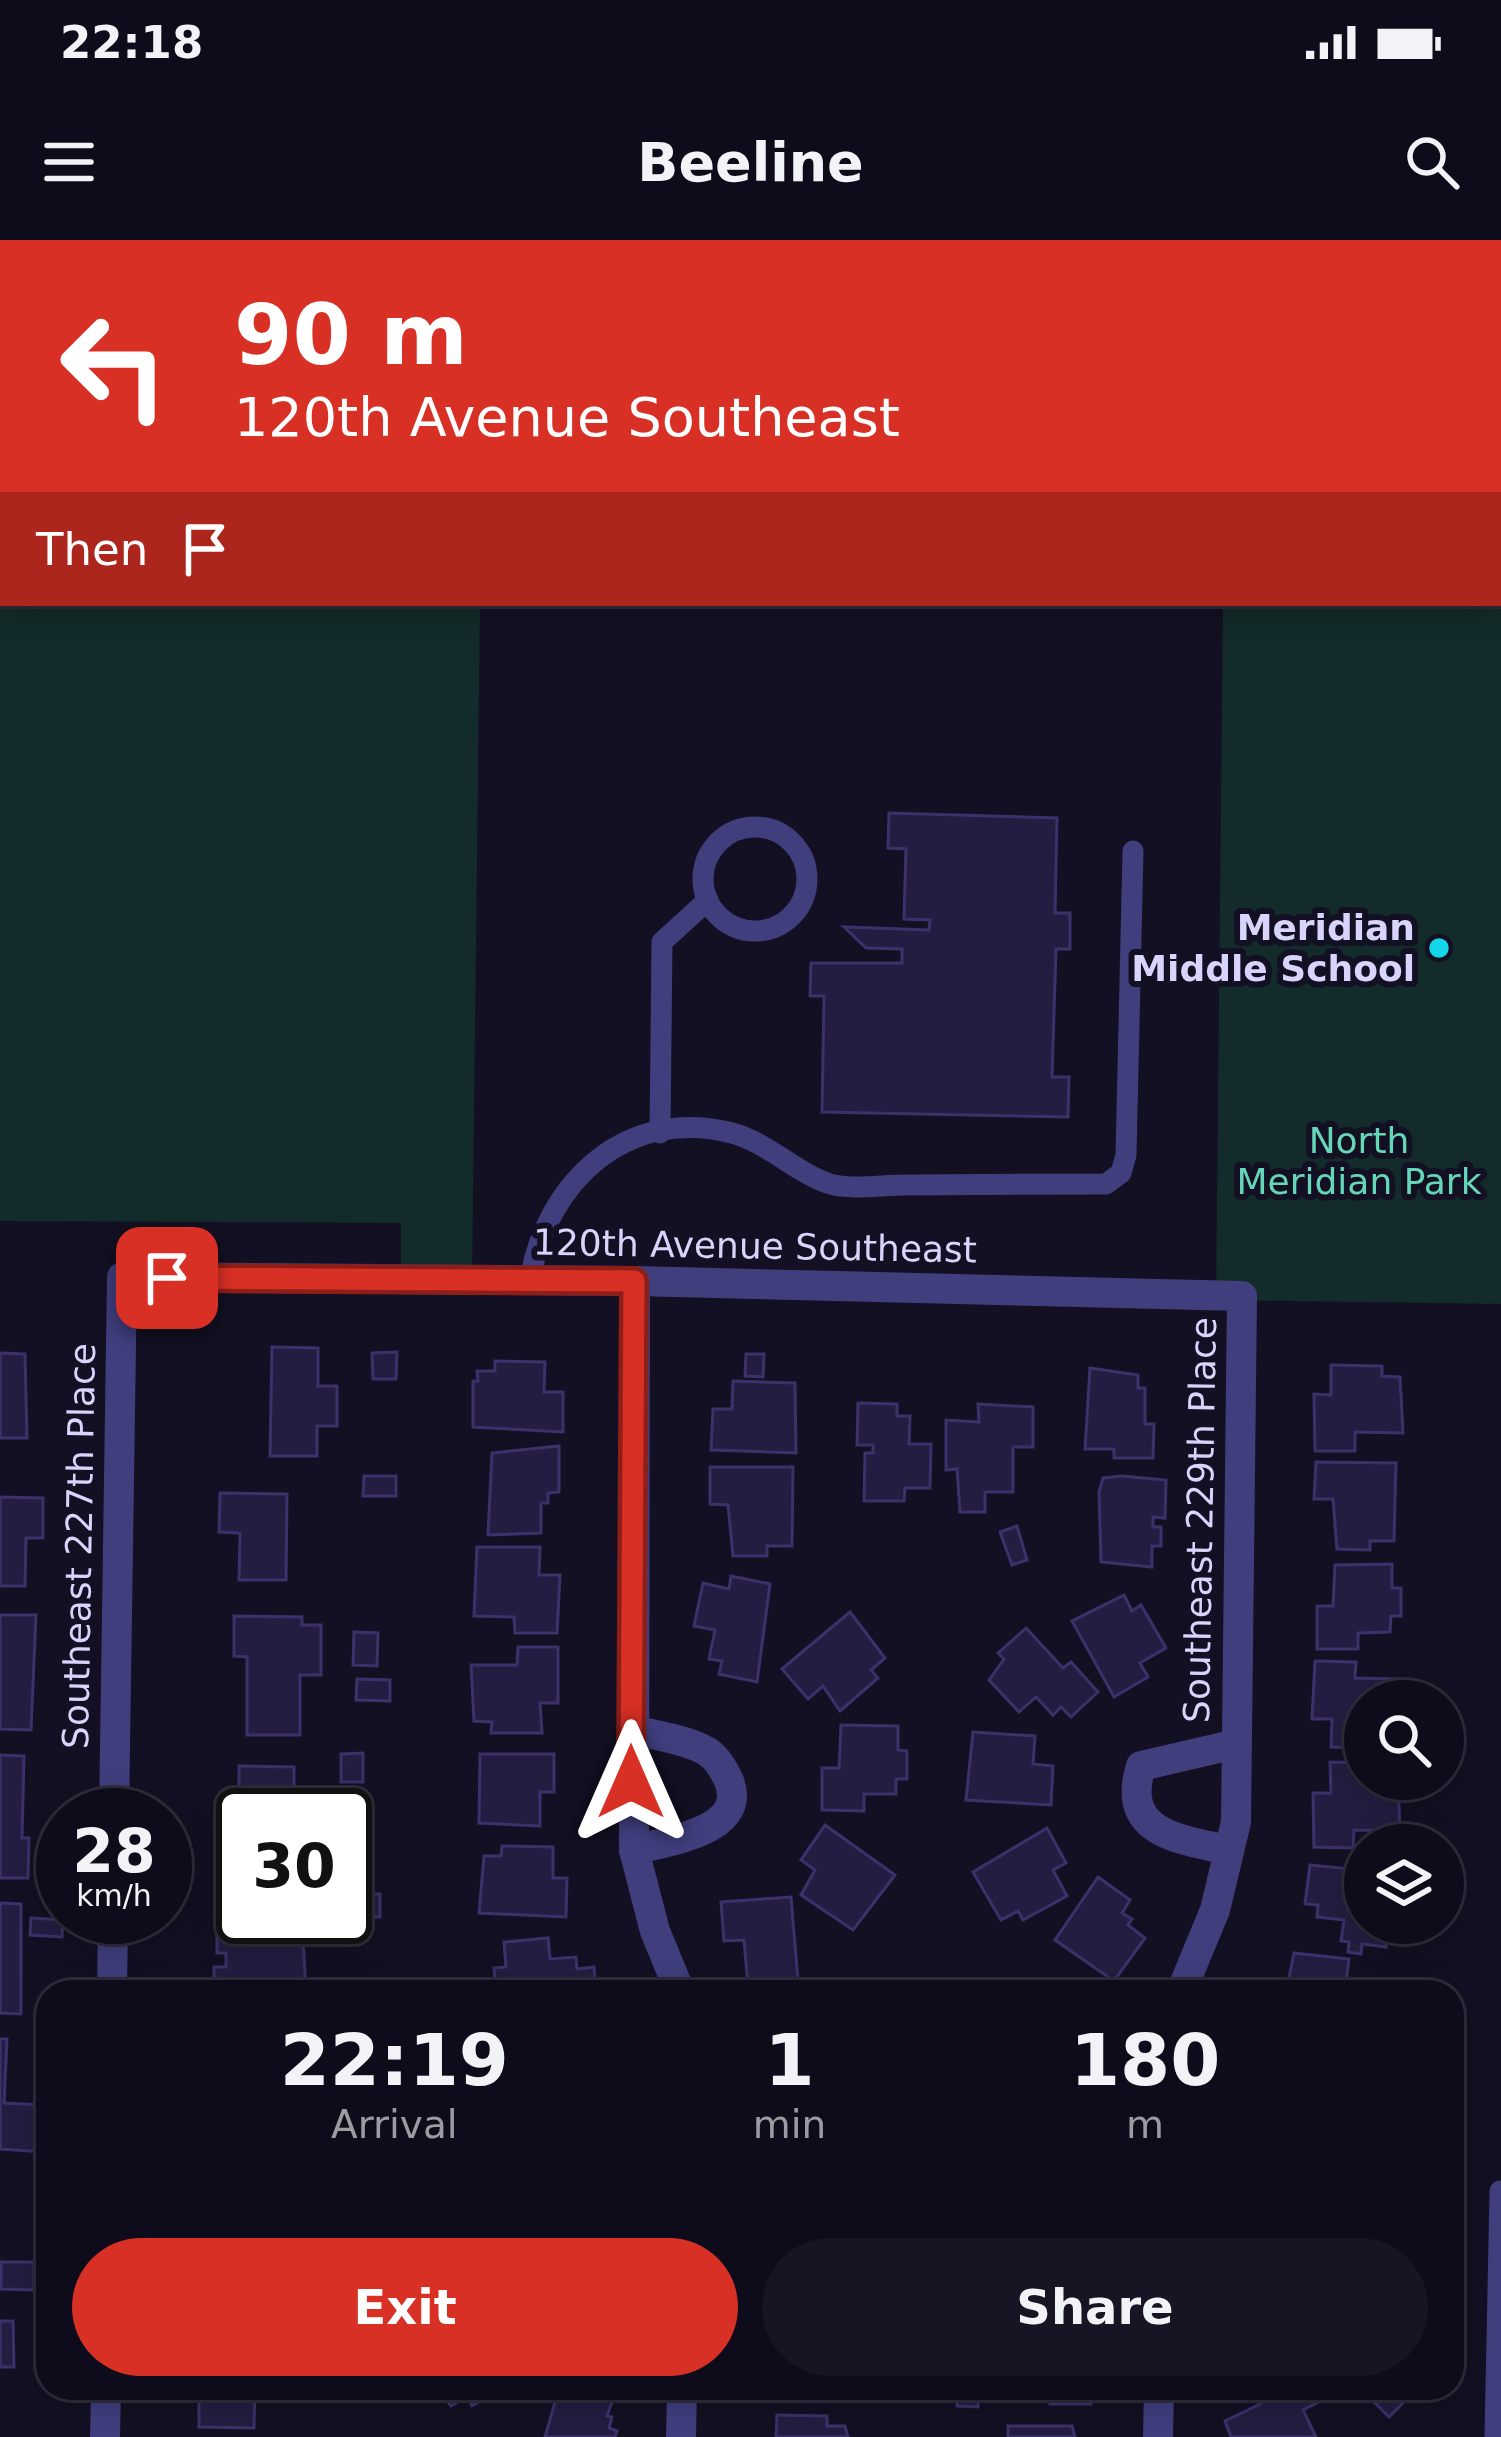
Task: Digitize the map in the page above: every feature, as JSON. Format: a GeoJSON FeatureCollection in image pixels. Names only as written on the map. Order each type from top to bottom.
{"type":"FeatureCollection","features":[{"type":"Feature","properties":{"kind":"street","name":"120th Avenue Southeast"},"geometry":{"type":"LineString","coordinates":[[122,1277],[634,1281],[1242,1296]]}},
{"type":"Feature","properties":{"kind":"street","name":"Southeast 227th Place"},"geometry":{"type":"LineString","coordinates":[[114,1788],[122,1277]]}},
{"type":"Feature","properties":{"kind":"street"},"geometry":{"type":"LineString","coordinates":[[634,1281],[634,1850],[655,1931],[675,1980]]}},
{"type":"Feature","properties":{"kind":"street","name":"Southeast 229th Place"},"geometry":{"type":"LineString","coordinates":[[1186,1980],[1215,1910],[1236,1822],[1242,1296]]}},
{"type":"Feature","properties":{"kind":"street"},"geometry":{"type":"LineString","coordinates":[[632,1730],[706,1750],[722,1766],[732,1789],[726,1814],[706,1830],[634,1850]]}},
{"type":"Feature","properties":{"kind":"street","name":"Southeast 229th Place"},"geometry":{"type":"LineString","coordinates":[[1228,1850],[1172,1837],[1143,1819],[1133,1791],[1141,1766],[1236,1744]]}},
{"type":"Feature","properties":{"kind":"street"},"geometry":{"type":"LineString","coordinates":[[112,1944],[112,1980]]}},
{"type":"Feature","properties":{"kind":"street"},"geometry":{"type":"LineString","coordinates":[[105,2437],[106,2400]]}},
{"type":"Feature","properties":{"kind":"street"},"geometry":{"type":"LineString","coordinates":[[681,2437],[682,2400]]}},
{"type":"Feature","properties":{"kind":"street"},"geometry":{"type":"LineString","coordinates":[[1158,2437],[1159,2400]]}},
{"type":"Feature","properties":{"kind":"lane"},"geometry":{"type":"LineString","coordinates":[[758,826],[790,840],[801,854],[806,889],[791,917],[777,926],[761,931],[730,924],[708,900],[705,865],[724,836],[758,826]]}},
{"type":"Feature","properties":{"kind":"lane"},"geometry":{"type":"LineString","coordinates":[[530,1280],[543,1222],[559,1199],[618,1146],[660,1132],[692,1128],[735,1133],[832,1185],[1106,1184],[1121,1173],[1126,1155],[1133,851]]}},
{"type":"Feature","properties":{"kind":"lane"},"geometry":{"type":"LineString","coordinates":[[660,1132],[662,942],[708,900]]}},
{"type":"Feature","properties":{"kind":"lane"},"geometry":{"type":"LineString","coordinates":[[1495,2437],[1500,2191]]}},
{"type":"Feature","properties":{"kind":"green space"},"geometry":{"type":"Polygon","coordinates":[[[0,606],[480,606],[472,1287],[401,1286],[401,1223],[0,1221],[0,606]]]}},
{"type":"Feature","properties":{"kind":"green space","name":"North Meridian Park"},"geometry":{"type":"Polygon","coordinates":[[[1223,606],[1501,606],[1501,1304],[1216,1300],[1223,606]]]}},
{"type":"Feature","properties":{"kind":"building"},"geometry":{"type":"Polygon","coordinates":[[[889,813],[1057,818],[1055,913],[1070,913],[1070,949],[1056,949],[1052,1077],[1069,1077],[1068,1117],[822,1112],[824,996],[810,996],[811,963],[902,963],[902,949],[866,948],[844,927],[929,930],[930,920],[904,919],[906,849],[888,848],[889,813]]]}},
{"type":"Feature","properties":{"kind":"building"},"geometry":{"type":"Polygon","coordinates":[[[272,1347],[318,1348],[318,1386],[337,1386],[337,1426],[317,1426],[317,1456],[270,1456],[272,1347]]]}},
{"type":"Feature","properties":{"kind":"building"},"geometry":{"type":"Polygon","coordinates":[[[397,1352],[396,1379],[373,1379],[372,1353],[397,1352]]]}},
{"type":"Feature","properties":{"kind":"building"},"geometry":{"type":"Polygon","coordinates":[[[0,1353],[25,1354],[27,1438],[0,1438],[0,1353]]]}},
{"type":"Feature","properties":{"kind":"building"},"geometry":{"type":"Polygon","coordinates":[[[746,1354],[764,1354],[763,1377],[745,1376],[746,1354]]]}},
{"type":"Feature","properties":{"kind":"building"},"geometry":{"type":"Polygon","coordinates":[[[495,1361],[545,1362],[544,1392],[563,1392],[563,1432],[473,1427],[473,1381],[478,1381],[477,1371],[495,1371],[495,1361]]]}},
{"type":"Feature","properties":{"kind":"building"},"geometry":{"type":"Polygon","coordinates":[[[1331,1365],[1382,1366],[1382,1376],[1400,1377],[1403,1433],[1355,1432],[1355,1451],[1315,1451],[1314,1394],[1331,1395],[1331,1365]]]}},
{"type":"Feature","properties":{"kind":"building"},"geometry":{"type":"Polygon","coordinates":[[[1090,1368],[1138,1375],[1138,1388],[1145,1388],[1145,1424],[1154,1424],[1153,1458],[1114,1458],[1114,1449],[1085,1449],[1090,1368]]]}},
{"type":"Feature","properties":{"kind":"building"},"geometry":{"type":"Polygon","coordinates":[[[733,1381],[795,1383],[796,1453],[711,1450],[713,1409],[732,1409],[733,1381]]]}},
{"type":"Feature","properties":{"kind":"building"},"geometry":{"type":"Polygon","coordinates":[[[858,1403],[897,1404],[897,1416],[910,1416],[909,1444],[931,1444],[930,1488],[905,1488],[904,1501],[864,1501],[865,1453],[873,1453],[873,1445],[857,1445],[858,1403]]]}},
{"type":"Feature","properties":{"kind":"building"},"geometry":{"type":"Polygon","coordinates":[[[978,1404],[1033,1407],[1033,1447],[1013,1447],[1013,1492],[985,1492],[985,1512],[960,1512],[957,1469],[946,1470],[946,1420],[979,1422],[978,1404]]]}},
{"type":"Feature","properties":{"kind":"building"},"geometry":{"type":"Polygon","coordinates":[[[559,1446],[559,1492],[548,1493],[548,1503],[541,1503],[541,1533],[488,1535],[492,1453],[559,1446]]]}},
{"type":"Feature","properties":{"kind":"building"},"geometry":{"type":"Polygon","coordinates":[[[1316,1462],[1396,1463],[1394,1541],[1370,1541],[1370,1550],[1337,1549],[1333,1499],[1314,1499],[1316,1462]]]}},
{"type":"Feature","properties":{"kind":"building"},"geometry":{"type":"Polygon","coordinates":[[[710,1467],[793,1467],[792,1546],[767,1546],[767,1556],[733,1556],[728,1505],[710,1504],[710,1467]]]}},
{"type":"Feature","properties":{"kind":"building"},"geometry":{"type":"Polygon","coordinates":[[[364,1476],[396,1476],[396,1496],[363,1496],[364,1476]]]}},
{"type":"Feature","properties":{"kind":"building"},"geometry":{"type":"Polygon","coordinates":[[[1103,1478],[1166,1480],[1165,1518],[1153,1517],[1153,1527],[1161,1527],[1161,1546],[1152,1546],[1152,1567],[1101,1562],[1099,1492],[1103,1478]]]}},
{"type":"Feature","properties":{"kind":"building"},"geometry":{"type":"Polygon","coordinates":[[[220,1493],[287,1494],[286,1580],[239,1580],[240,1533],[219,1532],[220,1493]]]}},
{"type":"Feature","properties":{"kind":"building"},"geometry":{"type":"Polygon","coordinates":[[[0,1497],[43,1498],[43,1538],[26,1538],[25,1586],[0,1586],[0,1497]]]}},
{"type":"Feature","properties":{"kind":"building"},"geometry":{"type":"Polygon","coordinates":[[[1017,1526],[1027,1560],[1012,1565],[1000,1532],[1017,1526]]]}},
{"type":"Feature","properties":{"kind":"building"},"geometry":{"type":"Polygon","coordinates":[[[477,1547],[540,1547],[539,1575],[560,1575],[557,1633],[515,1633],[514,1617],[474,1616],[477,1547]]]}},
{"type":"Feature","properties":{"kind":"building"},"geometry":{"type":"Polygon","coordinates":[[[1392,1564],[1392,1588],[1401,1588],[1401,1616],[1391,1616],[1390,1632],[1358,1633],[1358,1649],[1317,1649],[1317,1606],[1333,1606],[1335,1565],[1392,1564]]]}},
{"type":"Feature","properties":{"kind":"building"},"geometry":{"type":"Polygon","coordinates":[[[731,1576],[770,1584],[757,1682],[719,1674],[722,1661],[709,1659],[715,1630],[694,1626],[703,1583],[729,1589],[731,1576]]]}},
{"type":"Feature","properties":{"kind":"building"},"geometry":{"type":"Polygon","coordinates":[[[1124,1595],[1132,1611],[1141,1605],[1166,1648],[1140,1663],[1148,1677],[1114,1697],[1072,1621],[1124,1595]]]}},
{"type":"Feature","properties":{"kind":"building"},"geometry":{"type":"Polygon","coordinates":[[[850,1612],[885,1658],[871,1670],[878,1678],[840,1711],[823,1686],[808,1699],[782,1669],[850,1612]]]}},
{"type":"Feature","properties":{"kind":"building"},"geometry":{"type":"Polygon","coordinates":[[[0,1615],[36,1615],[31,1730],[0,1729],[0,1615]]]}},
{"type":"Feature","properties":{"kind":"building"},"geometry":{"type":"Polygon","coordinates":[[[234,1616],[302,1617],[302,1625],[321,1625],[321,1675],[300,1675],[300,1735],[247,1735],[247,1657],[234,1656],[234,1616]]]}},
{"type":"Feature","properties":{"kind":"building"},"geometry":{"type":"Polygon","coordinates":[[[1026,1628],[1063,1668],[1071,1662],[1098,1692],[1071,1717],[1061,1707],[1053,1715],[1036,1697],[1019,1712],[989,1680],[1004,1659],[998,1653],[1026,1628]]]}},
{"type":"Feature","properties":{"kind":"building"},"geometry":{"type":"Polygon","coordinates":[[[354,1632],[378,1633],[377,1666],[353,1665],[354,1632]]]}},
{"type":"Feature","properties":{"kind":"building"},"geometry":{"type":"Polygon","coordinates":[[[518,1647],[558,1647],[558,1703],[540,1703],[542,1733],[491,1733],[492,1722],[474,1721],[471,1665],[517,1665],[518,1647]]]}},
{"type":"Feature","properties":{"kind":"building"},"geometry":{"type":"Polygon","coordinates":[[[1315,1661],[1356,1662],[1355,1678],[1399,1679],[1344,1680],[1344,1747],[1331,1747],[1332,1719],[1312,1719],[1315,1661]]]}},
{"type":"Feature","properties":{"kind":"building"},"geometry":{"type":"Polygon","coordinates":[[[357,1679],[390,1680],[390,1701],[356,1700],[357,1679]]]}},
{"type":"Feature","properties":{"kind":"building"},"geometry":{"type":"Polygon","coordinates":[[[841,1725],[898,1726],[898,1750],[907,1751],[907,1779],[896,1779],[896,1794],[864,1794],[864,1811],[822,1810],[822,1768],[839,1768],[841,1725]]]}},
{"type":"Feature","properties":{"kind":"building"},"geometry":{"type":"Polygon","coordinates":[[[973,1732],[1035,1736],[1033,1764],[1053,1766],[1051,1805],[966,1800],[973,1732]]]}},
{"type":"Feature","properties":{"kind":"building"},"geometry":{"type":"Polygon","coordinates":[[[363,1753],[363,1782],[341,1782],[341,1754],[363,1753]]]}},
{"type":"Feature","properties":{"kind":"building"},"geometry":{"type":"Polygon","coordinates":[[[480,1754],[554,1754],[554,1792],[540,1792],[540,1826],[479,1823],[480,1754]]]}},
{"type":"Feature","properties":{"kind":"building"},"geometry":{"type":"Polygon","coordinates":[[[0,1755],[24,1756],[22,1838],[29,1838],[28,1878],[0,1878],[0,1755]]]}},
{"type":"Feature","properties":{"kind":"building"},"geometry":{"type":"Polygon","coordinates":[[[1330,1762],[1344,1762],[1344,1800],[1399,1800],[1400,1824],[1344,1824],[1344,1848],[1314,1847],[1313,1793],[1331,1793],[1330,1762]]]}},
{"type":"Feature","properties":{"kind":"building"},"geometry":{"type":"Polygon","coordinates":[[[239,1766],[294,1767],[294,1788],[239,1788],[239,1766]]]}},
{"type":"Feature","properties":{"kind":"building"},"geometry":{"type":"Polygon","coordinates":[[[825,1825],[895,1875],[853,1930],[801,1895],[815,1870],[801,1860],[825,1825]]]}},
{"type":"Feature","properties":{"kind":"building"},"geometry":{"type":"Polygon","coordinates":[[[1047,1828],[1066,1863],[1053,1870],[1067,1896],[1023,1920],[1018,1911],[1001,1920],[973,1872],[1047,1828]]]}},
{"type":"Feature","properties":{"kind":"building"},"geometry":{"type":"Polygon","coordinates":[[[502,1846],[553,1847],[553,1878],[567,1878],[566,1917],[479,1913],[484,1856],[501,1856],[502,1846]]]}},
{"type":"Feature","properties":{"kind":"building"},"geometry":{"type":"Polygon","coordinates":[[[1310,1865],[1344,1868],[1344,1920],[1317,1917],[1318,1905],[1305,1904],[1310,1865]]]}},
{"type":"Feature","properties":{"kind":"building"},"geometry":{"type":"Polygon","coordinates":[[[1098,1877],[1130,1900],[1122,1913],[1132,1919],[1128,1925],[1145,1938],[1115,1980],[1055,1940],[1098,1877]]]}},
{"type":"Feature","properties":{"kind":"building"},"geometry":{"type":"Polygon","coordinates":[[[372,1894],[380,1894],[380,1917],[372,1917],[372,1894]]]}},
{"type":"Feature","properties":{"kind":"building"},"geometry":{"type":"Polygon","coordinates":[[[791,1897],[798,1980],[747,1980],[744,1940],[724,1941],[721,1902],[791,1897]]]}},
{"type":"Feature","properties":{"kind":"building"},"geometry":{"type":"Polygon","coordinates":[[[0,1903],[21,1904],[21,2014],[0,2013],[0,1903]]]}},
{"type":"Feature","properties":{"kind":"building"},"geometry":{"type":"Polygon","coordinates":[[[31,1918],[36,1918],[36,1935],[30,1935],[31,1918]]]}},
{"type":"Feature","properties":{"kind":"building"},"geometry":{"type":"Polygon","coordinates":[[[548,1938],[550,1959],[576,1957],[577,1969],[594,1967],[595,1980],[495,1980],[494,1968],[506,1967],[504,1942],[548,1938]]]}},
{"type":"Feature","properties":{"kind":"building"},"geometry":{"type":"Polygon","coordinates":[[[217,1944],[303,1944],[305,1980],[214,1980],[214,1967],[226,1967],[226,1953],[217,1953],[217,1944]]]}},
{"type":"Feature","properties":{"kind":"building"},"geometry":{"type":"Polygon","coordinates":[[[1349,1944],[1362,1944],[1361,1954],[1348,1952],[1349,1944]]]}},
{"type":"Feature","properties":{"kind":"building"},"geometry":{"type":"Polygon","coordinates":[[[1294,1953],[1349,1959],[1346,1980],[1288,1980],[1294,1953]]]}},
{"type":"Feature","properties":{"kind":"building"},"geometry":{"type":"Polygon","coordinates":[[[0,2039],[7,2039],[4,2103],[36,2105],[36,2152],[0,2149],[0,2039]]]}},
{"type":"Feature","properties":{"kind":"building"},"geometry":{"type":"Polygon","coordinates":[[[1,2262],[34,2262],[34,2290],[1,2289],[1,2262]]]}},
{"type":"Feature","properties":{"kind":"building"},"geometry":{"type":"Polygon","coordinates":[[[0,2321],[13,2321],[14,2367],[0,2367],[0,2321]]]}},
{"type":"Feature","properties":{"kind":"building"},"geometry":{"type":"Polygon","coordinates":[[[199,2400],[255,2400],[254,2428],[199,2427],[199,2400]]]}},
{"type":"Feature","properties":{"kind":"building"},"geometry":{"type":"Polygon","coordinates":[[[556,2400],[613,2400],[607,2416],[612,2417],[609,2428],[617,2431],[615,2437],[545,2437],[556,2400]]]}},
{"type":"Feature","properties":{"kind":"building"},"geometry":{"type":"Polygon","coordinates":[[[957,2400],[978,2400],[978,2407],[957,2406],[957,2400]]]}},
{"type":"Feature","properties":{"kind":"building"},"geometry":{"type":"Polygon","coordinates":[[[1050,2400],[1091,2400],[1091,2404],[1050,2404],[1050,2400]]]}},
{"type":"Feature","properties":{"kind":"building"},"geometry":{"type":"Polygon","coordinates":[[[1258,2400],[1321,2400],[1303,2410],[1316,2437],[1231,2437],[1225,2421],[1260,2404],[1258,2400]]]}},
{"type":"Feature","properties":{"kind":"building"},"geometry":{"type":"Polygon","coordinates":[[[1372,2400],[1406,2400],[1389,2417],[1372,2400]]]}},
{"type":"Feature","properties":{"kind":"building"},"geometry":{"type":"Polygon","coordinates":[[[777,2415],[827,2416],[827,2426],[845,2426],[848,2437],[776,2437],[777,2415]]]}},
{"type":"Feature","properties":{"kind":"building"},"geometry":{"type":"Polygon","coordinates":[[[1008,2426],[1072,2426],[1075,2437],[1008,2437],[1008,2426]]]}},
{"type":"Feature","properties":{"kind":"place","name":"Meridian Middle School"},"geometry":{"type":"Point","coordinates":[1439,948]}},
{"type":"Feature","properties":{"kind":"route"},"geometry":{"type":"LineString","coordinates":[[167,1278],[634,1281],[631,1782]]}}]}
